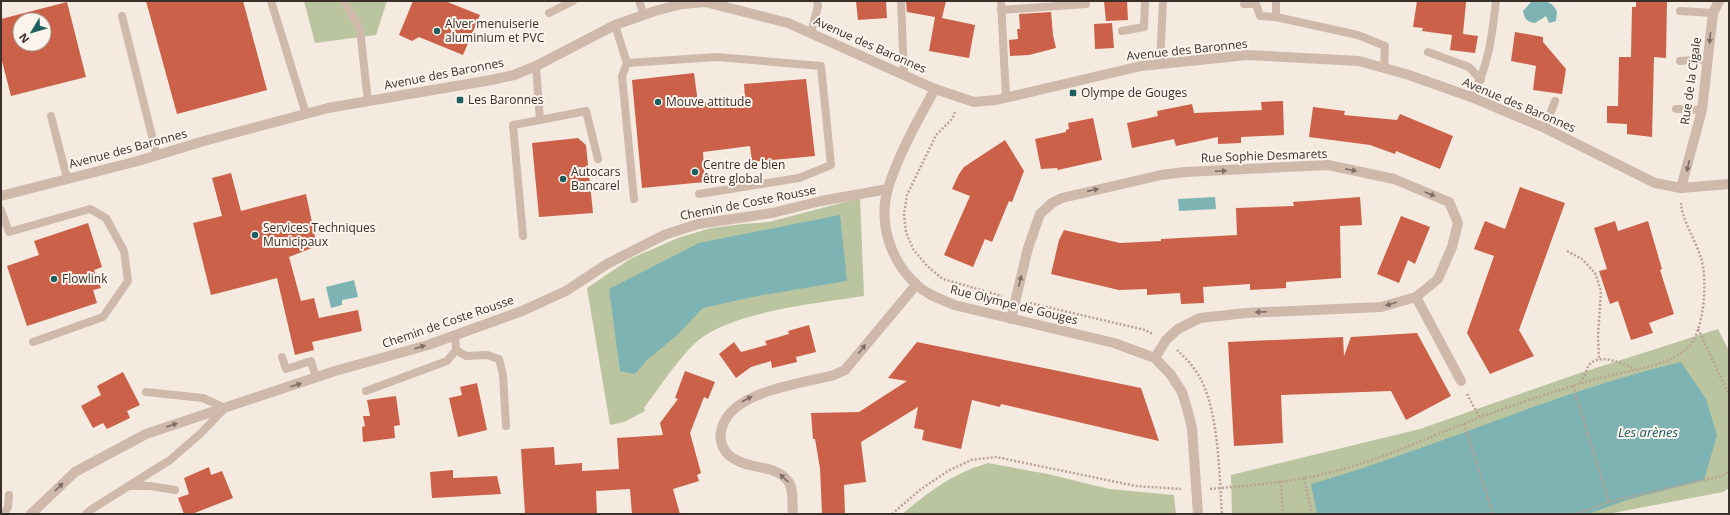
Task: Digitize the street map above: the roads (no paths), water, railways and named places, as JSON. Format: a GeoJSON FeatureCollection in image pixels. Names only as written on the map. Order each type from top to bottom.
{"type":"FeatureCollection","features":[{"type":"Feature","properties":{"kind":"street","name":"Rue de la Cigale"},"geometry":{"type":"LineString","coordinates":[[1681,188],[1702,110],[1713,13],[1719,1]]}},
{"type":"Feature","properties":{"kind":"street","name":"Avenue des Baronnes"},"geometry":{"type":"LineString","coordinates":[[1,196],[157,156],[328,108],[491,80],[514,74],[536,66],[615,25],[675,3],[705,2],[788,23],[935,89],[963,97],[974,102],[1006,98],[1141,66],[1247,55],[1358,61],[1384,68],[1471,97],[1545,128],[1655,183],[1681,188],[1729,184]]}},
{"type":"Feature","properties":{"kind":"street","name":"Rue Olympe de Gouges"},"geometry":{"type":"LineString","coordinates":[[935,89],[914,128],[888,189],[885,214],[886,238],[898,262],[916,285],[932,296],[954,305],[1114,343],[1155,358],[1171,375],[1182,392],[1188,412],[1192,428],[1198,514]]}},
{"type":"Feature","properties":{"kind":"street","name":"Rue Sophie Desmarets"},"geometry":{"type":"LineString","coordinates":[[1011,319],[1028,248],[1040,214],[1052,203],[1062,198],[1161,175],[1185,172],[1328,165],[1394,179],[1449,202],[1458,222],[1452,247],[1438,279],[1416,298],[1381,307],[1246,313],[1200,318],[1188,322],[1166,340],[1155,358]]}},
{"type":"Feature","properties":{"kind":"street","name":"Chemin de Coste Rousse"},"geometry":{"type":"LineString","coordinates":[[31,514],[75,472],[146,434],[316,378],[455,336],[522,311],[560,294],[620,256],[664,235],[698,224],[772,213],[821,201],[888,189]]}},
{"type":"Feature","properties":{"kind":"street"},"geometry":{"type":"LineString","coordinates":[[793,514],[790,486],[788,481],[773,470],[746,465],[730,457],[722,444],[720,434],[722,423],[730,412],[752,396],[834,375],[845,370],[916,285]]}},
{"type":"Feature","properties":{"kind":"street"},"geometry":{"type":"LineString","coordinates":[[1416,298],[1460,381]]}},
{"type":"Feature","properties":{"kind":"lane"},"geometry":{"type":"LineString","coordinates":[[271,1],[306,114]]}},
{"type":"Feature","properties":{"kind":"lane"},"geometry":{"type":"LineString","coordinates":[[344,1],[360,29],[368,102]]}},
{"type":"Feature","properties":{"kind":"lane"},"geometry":{"type":"LineString","coordinates":[[549,13],[573,1]]}},
{"type":"Feature","properties":{"kind":"lane"},"geometry":{"type":"LineString","coordinates":[[639,1],[644,15]]}},
{"type":"Feature","properties":{"kind":"lane"},"geometry":{"type":"LineString","coordinates":[[811,33],[818,6],[817,1]]}},
{"type":"Feature","properties":{"kind":"lane"},"geometry":{"type":"LineString","coordinates":[[901,1],[904,74]]}},
{"type":"Feature","properties":{"kind":"lane"},"geometry":{"type":"LineString","coordinates":[[1000,1],[1006,98]]}},
{"type":"Feature","properties":{"kind":"lane"},"geometry":{"type":"LineString","coordinates":[[1122,31],[1144,27],[1145,1]]}},
{"type":"Feature","properties":{"kind":"lane"},"geometry":{"type":"LineString","coordinates":[[1160,64],[1163,1]]}},
{"type":"Feature","properties":{"kind":"lane"},"geometry":{"type":"LineString","coordinates":[[1276,1],[1276,17]]}},
{"type":"Feature","properties":{"kind":"lane"},"geometry":{"type":"LineString","coordinates":[[1471,97],[1481,80],[1491,42],[1496,1]]}},
{"type":"Feature","properties":{"kind":"lane"},"geometry":{"type":"LineString","coordinates":[[1001,10],[1086,4]]}},
{"type":"Feature","properties":{"kind":"lane"},"geometry":{"type":"LineString","coordinates":[[1244,4],[1256,4],[1260,16],[1276,17],[1358,35],[1385,46],[1384,68]]}},
{"type":"Feature","properties":{"kind":"lane"},"geometry":{"type":"LineString","coordinates":[[1680,11],[1713,13]]}},
{"type":"Feature","properties":{"kind":"lane"},"geometry":{"type":"LineString","coordinates":[[122,16],[157,156]]}},
{"type":"Feature","properties":{"kind":"lane"},"geometry":{"type":"LineString","coordinates":[[615,25],[627,63],[622,76],[634,199]]}},
{"type":"Feature","properties":{"kind":"lane"},"geometry":{"type":"LineString","coordinates":[[1428,52],[1469,67],[1481,80]]}},
{"type":"Feature","properties":{"kind":"lane"},"geometry":{"type":"LineString","coordinates":[[627,63],[717,57],[821,66],[831,165],[799,178],[699,194]]}},
{"type":"Feature","properties":{"kind":"lane"},"geometry":{"type":"LineString","coordinates":[[1680,61],[1708,60]]}},
{"type":"Feature","properties":{"kind":"lane"},"geometry":{"type":"LineString","coordinates":[[536,66],[540,120]]}},
{"type":"Feature","properties":{"kind":"lane"},"geometry":{"type":"LineString","coordinates":[[1545,128],[1556,101]]}},
{"type":"Feature","properties":{"kind":"lane"},"geometry":{"type":"LineString","coordinates":[[1676,109],[1702,110]]}},
{"type":"Feature","properties":{"kind":"lane"},"geometry":{"type":"LineString","coordinates":[[523,236],[514,125],[586,111],[598,159]]}},
{"type":"Feature","properties":{"kind":"lane"},"geometry":{"type":"LineString","coordinates":[[50,116],[67,178]]}},
{"type":"Feature","properties":{"kind":"lane"},"geometry":{"type":"LineString","coordinates":[[1,210],[9,232],[90,209],[106,218],[124,251],[128,281],[103,317],[33,342]]}},
{"type":"Feature","properties":{"kind":"lane"},"geometry":{"type":"LineString","coordinates":[[366,391],[447,361],[456,350],[455,336]]}},
{"type":"Feature","properties":{"kind":"lane"},"geometry":{"type":"LineString","coordinates":[[456,350],[466,356],[487,354],[499,359],[503,375],[506,426]]}},
{"type":"Feature","properties":{"kind":"lane"},"geometry":{"type":"LineString","coordinates":[[282,357],[286,369],[311,361],[316,378]]}},
{"type":"Feature","properties":{"kind":"lane"},"geometry":{"type":"LineString","coordinates":[[86,514],[170,460],[200,434],[225,408],[203,398],[146,392]]}},
{"type":"Feature","properties":{"kind":"lane"},"geometry":{"type":"LineString","coordinates":[[128,486],[150,486],[175,490]]}},
{"type":"Feature","properties":{"kind":"lane"},"geometry":{"type":"LineString","coordinates":[[4,514],[8,507],[9,495]]}},
{"type":"Feature","properties":{"kind":"water"},"geometry":{"type":"Polygon","coordinates":[[[1532,1],[1544,1],[1553,5],[1557,12],[1556,21],[1549,23],[1546,16],[1535,23],[1528,21],[1524,16],[1523,11],[1532,1]]]}},
{"type":"Feature","properties":{"kind":"water"},"geometry":{"type":"Polygon","coordinates":[[[1215,197],[1216,209],[1179,211],[1178,199],[1215,197]]]}},
{"type":"Feature","properties":{"kind":"water"},"geometry":{"type":"Polygon","coordinates":[[[840,215],[847,281],[757,296],[703,308],[677,335],[648,359],[635,374],[620,371],[609,289],[699,243],[840,215]]]}},
{"type":"Feature","properties":{"kind":"water"},"geometry":{"type":"Polygon","coordinates":[[[354,280],[358,297],[342,300],[342,305],[331,308],[326,287],[354,280]]]}},
{"type":"Feature","properties":{"kind":"water","name":"Les arènes"},"geometry":{"type":"Polygon","coordinates":[[[1681,362],[1706,399],[1717,435],[1704,480],[1627,500],[1588,514],[1317,514],[1311,484],[1404,454],[1541,404],[1634,374],[1681,362]]]}},
{"type":"Feature","properties":{"kind":"place","name":"Alver menuiserie aluminium et PVC"},"geometry":{"type":"Point","coordinates":[437,31]}},
{"type":"Feature","properties":{"kind":"place","name":"Olympe de Gouges"},"geometry":{"type":"Point","coordinates":[1073,93]}},
{"type":"Feature","properties":{"kind":"place","name":"Les Baronnes"},"geometry":{"type":"Point","coordinates":[460,100]}},
{"type":"Feature","properties":{"kind":"place","name":"Mouve attitude"},"geometry":{"type":"Point","coordinates":[658,102]}},
{"type":"Feature","properties":{"kind":"place","name":"Centre de bien être global"},"geometry":{"type":"Point","coordinates":[695,172]}},
{"type":"Feature","properties":{"kind":"place","name":"Autocars Bancarel"},"geometry":{"type":"Point","coordinates":[563,179]}},
{"type":"Feature","properties":{"kind":"place","name":"Services Techniques Municipaux"},"geometry":{"type":"Point","coordinates":[255,235]}},
{"type":"Feature","properties":{"kind":"place","name":"Flowlink"},"geometry":{"type":"Point","coordinates":[54,279]}}]}
